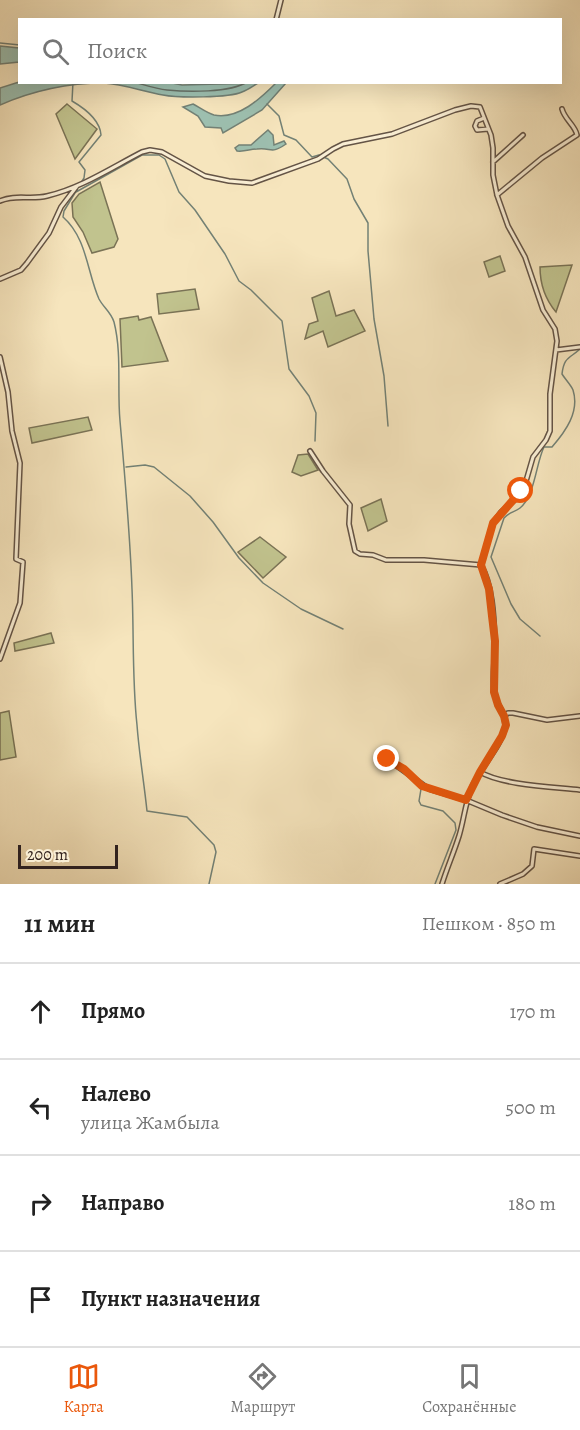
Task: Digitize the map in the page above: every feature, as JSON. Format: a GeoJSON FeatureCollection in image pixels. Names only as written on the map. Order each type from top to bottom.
{"type":"FeatureCollection","features":[{"type":"Feature","properties":{"kind":"street"},"geometry":{"type":"LineString","coordinates":[[276,18],[281,0]]}},
{"type":"Feature","properties":{"kind":"street"},"geometry":{"type":"LineString","coordinates":[[0,201],[12,197],[45,197],[77,186],[150,150],[162,152],[205,176],[252,183],[318,159],[343,144],[392,134],[455,110],[471,106],[480,107],[493,148],[493,174],[497,195],[508,226],[525,257],[543,310],[555,329],[556,350],[550,394],[550,431],[533,457],[524,488],[493,523],[481,565],[489,589],[495,641],[494,692],[506,725],[466,800],[459,836],[442,884]]}},
{"type":"Feature","properties":{"kind":"street"},"geometry":{"type":"LineString","coordinates":[[497,195],[542,158],[577,135],[576,130],[564,117],[562,109]]}},
{"type":"Feature","properties":{"kind":"street"},"geometry":{"type":"LineString","coordinates":[[484,118],[477,121],[477,130],[488,129]]}},
{"type":"Feature","properties":{"kind":"street"},"geometry":{"type":"LineString","coordinates":[[493,162],[523,135]]}},
{"type":"Feature","properties":{"kind":"street"},"geometry":{"type":"LineString","coordinates":[[0,279],[21,270],[27,263],[49,233],[61,207],[77,186]]}},
{"type":"Feature","properties":{"kind":"street"},"geometry":{"type":"LineString","coordinates":[[556,350],[580,347]]}},
{"type":"Feature","properties":{"kind":"street"},"geometry":{"type":"LineString","coordinates":[[0,357],[8,392],[12,432],[20,463],[16,559],[23,562],[20,603],[0,659]]}},
{"type":"Feature","properties":{"kind":"street"},"geometry":{"type":"LineString","coordinates":[[310,451],[350,505],[349,524],[355,551],[386,560],[424,560],[481,565]]}},
{"type":"Feature","properties":{"kind":"street"},"geometry":{"type":"LineString","coordinates":[[504,716],[513,713],[547,720],[580,716]]}},
{"type":"Feature","properties":{"kind":"street"},"geometry":{"type":"LineString","coordinates":[[387,759],[404,769],[422,786],[537,827],[580,836]]}},
{"type":"Feature","properties":{"kind":"street"},"geometry":{"type":"LineString","coordinates":[[480,772],[488,777],[502,780],[580,790]]}},
{"type":"Feature","properties":{"kind":"street"},"geometry":{"type":"LineString","coordinates":[[500,884],[532,866],[534,849],[580,856]]}},
{"type":"Feature","properties":{"kind":"green space"},"geometry":{"type":"Polygon","coordinates":[[[67,104],[97,129],[75,159],[56,114],[67,104]]]}},
{"type":"Feature","properties":{"kind":"green space"},"geometry":{"type":"Polygon","coordinates":[[[100,182],[118,239],[114,247],[92,253],[83,232],[73,217],[72,203],[79,194],[100,182]]]}},
{"type":"Feature","properties":{"kind":"green space"},"geometry":{"type":"Polygon","coordinates":[[[500,256],[505,271],[489,277],[484,262],[500,256]]]}},
{"type":"Feature","properties":{"kind":"green space"},"geometry":{"type":"Polygon","coordinates":[[[572,265],[556,312],[544,291],[540,267],[572,265]]]}},
{"type":"Feature","properties":{"kind":"green space"},"geometry":{"type":"Polygon","coordinates":[[[195,289],[199,309],[159,314],[157,294],[195,289]]]}},
{"type":"Feature","properties":{"kind":"green space"},"geometry":{"type":"Polygon","coordinates":[[[329,291],[336,316],[354,310],[365,331],[328,347],[323,331],[305,339],[309,324],[318,321],[312,298],[329,291]]]}},
{"type":"Feature","properties":{"kind":"green space"},"geometry":{"type":"Polygon","coordinates":[[[138,316],[139,320],[151,317],[168,361],[122,367],[120,319],[138,316]]]}},
{"type":"Feature","properties":{"kind":"green space"},"geometry":{"type":"Polygon","coordinates":[[[88,417],[92,430],[32,443],[29,428],[88,417]]]}},
{"type":"Feature","properties":{"kind":"green space"},"geometry":{"type":"Polygon","coordinates":[[[308,454],[318,470],[301,476],[292,472],[298,455],[308,454]]]}},
{"type":"Feature","properties":{"kind":"green space"},"geometry":{"type":"Polygon","coordinates":[[[381,499],[387,521],[368,531],[361,508],[381,499]]]}},
{"type":"Feature","properties":{"kind":"green space"},"geometry":{"type":"Polygon","coordinates":[[[260,537],[286,557],[263,578],[238,552],[260,537]]]}},
{"type":"Feature","properties":{"kind":"green space"},"geometry":{"type":"Polygon","coordinates":[[[51,633],[54,643],[15,651],[14,643],[51,633]]]}},
{"type":"Feature","properties":{"kind":"green space"},"geometry":{"type":"Polygon","coordinates":[[[9,711],[16,757],[0,760],[0,713],[9,711]]]}},
{"type":"Feature","properties":{"kind":"water"},"geometry":{"type":"Polygon","coordinates":[[[0,46],[18,48],[18,62],[0,64],[0,46]]]}},
{"type":"Feature","properties":{"kind":"water"},"geometry":{"type":"Polygon","coordinates":[[[18,82],[77,84],[38,92],[0,105],[0,88],[18,82]]]}},
{"type":"Feature","properties":{"kind":"water"},"geometry":{"type":"Polygon","coordinates":[[[111,84],[256,84],[235,94],[203,97],[163,95],[111,84]]]}},
{"type":"Feature","properties":{"kind":"water"},"geometry":{"type":"Polygon","coordinates":[[[275,84],[285,84],[262,110],[223,133],[221,128],[205,127],[198,116],[183,107],[193,104],[214,115],[223,116],[248,107],[275,84]]]}},
{"type":"Feature","properties":{"kind":"water"},"geometry":{"type":"Polygon","coordinates":[[[268,130],[273,135],[274,145],[284,141],[286,144],[274,150],[237,151],[235,148],[239,145],[251,145],[268,130]]]}},
{"type":"Feature","properties":{"kind":"waterway"},"geometry":{"type":"LineString","coordinates":[[0,43],[18,45]]}},
{"type":"Feature","properties":{"kind":"waterway"},"geometry":{"type":"LineString","coordinates":[[73,84],[72,101],[95,119],[101,135],[79,162],[85,170],[84,178],[64,211],[63,217],[71,225],[82,245],[95,289],[99,299],[113,318],[116,334],[133,606],[135,708],[147,811],[187,817],[214,845],[216,852],[209,884]]}},
{"type":"Feature","properties":{"kind":"waterway"},"geometry":{"type":"LineString","coordinates":[[267,104],[279,116],[284,135],[296,140],[312,157],[319,155],[328,159],[347,179],[354,199],[368,223],[374,319],[384,376],[388,426]]}},
{"type":"Feature","properties":{"kind":"waterway"},"geometry":{"type":"LineString","coordinates":[[76,192],[142,155],[159,155],[165,159],[179,192],[195,210],[225,254],[239,281],[282,321],[289,369],[309,396],[316,413],[315,441]]}},
{"type":"Feature","properties":{"kind":"waterway"},"geometry":{"type":"LineString","coordinates":[[540,636],[520,619],[491,557],[504,518],[520,508],[529,496],[544,447],[552,447],[562,435],[573,414],[575,398],[572,388],[562,374],[566,361],[580,349]]}},
{"type":"Feature","properties":{"kind":"waterway"},"geometry":{"type":"LineString","coordinates":[[126,467],[145,465],[154,467],[190,496],[213,522],[239,558],[263,583],[301,609],[343,629]]}},
{"type":"Feature","properties":{"kind":"waterway"},"geometry":{"type":"LineString","coordinates":[[421,789],[419,801],[421,805],[443,811],[455,823],[456,830],[435,884]]}},
{"type":"Feature","properties":{"kind":"route"},"geometry":{"type":"LineString","coordinates":[[387,759],[404,769],[422,786],[466,800],[502,736],[506,725],[494,692],[495,641],[489,589],[481,565],[493,523],[521,491]]}}]}
